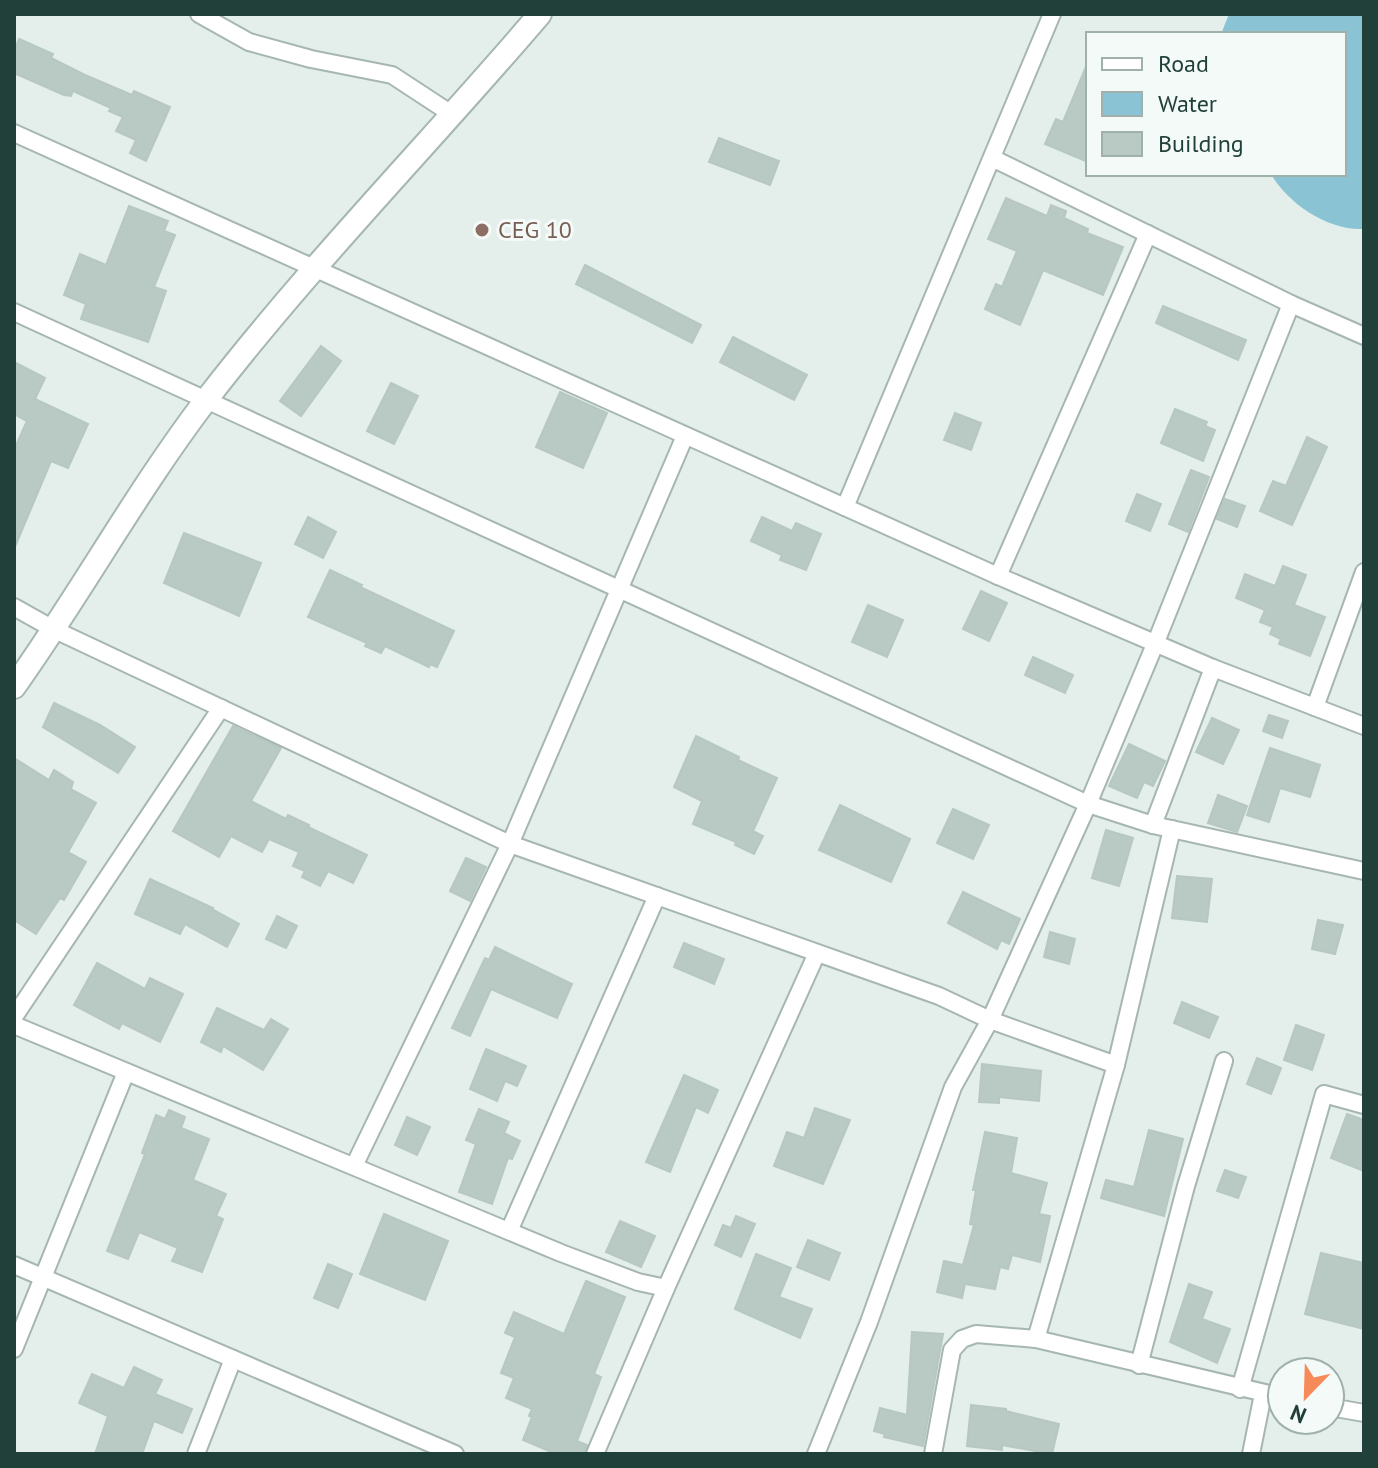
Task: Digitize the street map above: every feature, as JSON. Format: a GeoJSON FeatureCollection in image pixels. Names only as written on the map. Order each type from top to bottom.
{"type":"FeatureCollection","features":[{"type":"Feature","properties":{"kind":"street"},"geometry":{"type":"LineString","coordinates":[[199,14],[249,42],[311,59],[392,75],[453,115]]}},
{"type":"Feature","properties":{"kind":"street"},"geometry":{"type":"LineString","coordinates":[[14,687],[55,630],[119,523],[206,400],[314,270],[540,14]]}},
{"type":"Feature","properties":{"kind":"street"},"geometry":{"type":"LineString","coordinates":[[845,507],[1052,14]]}},
{"type":"Feature","properties":{"kind":"street"},"geometry":{"type":"LineString","coordinates":[[14,133],[998,576],[1213,668],[1364,726]]}},
{"type":"Feature","properties":{"kind":"street"},"geometry":{"type":"LineString","coordinates":[[992,158],[1291,304],[1364,336]]}},
{"type":"Feature","properties":{"kind":"street"},"geometry":{"type":"LineString","coordinates":[[998,576],[1148,234]]}},
{"type":"Feature","properties":{"kind":"street"},"geometry":{"type":"LineString","coordinates":[[816,1454],[869,1322],[953,1087],[990,1020],[1088,804],[1291,304]]}},
{"type":"Feature","properties":{"kind":"street"},"geometry":{"type":"LineString","coordinates":[[14,312],[1088,804],[1153,825],[1364,871]]}},
{"type":"Feature","properties":{"kind":"street"},"geometry":{"type":"LineString","coordinates":[[354,1166],[510,844],[685,436]]}},
{"type":"Feature","properties":{"kind":"street"},"geometry":{"type":"LineString","coordinates":[[1315,707],[1364,572]]}},
{"type":"Feature","properties":{"kind":"street"},"geometry":{"type":"LineString","coordinates":[[14,607],[55,630],[510,844],[939,996],[990,1020],[1116,1065]]}},
{"type":"Feature","properties":{"kind":"street"},"geometry":{"type":"LineString","coordinates":[[1153,825],[1213,668]]}},
{"type":"Feature","properties":{"kind":"street"},"geometry":{"type":"LineString","coordinates":[[14,1017],[221,708]]}},
{"type":"Feature","properties":{"kind":"street"},"geometry":{"type":"LineString","coordinates":[[1036,1339],[1116,1065],[1172,829]]}},
{"type":"Feature","properties":{"kind":"street"},"geometry":{"type":"LineString","coordinates":[[509,1231],[657,896]]}},
{"type":"Feature","properties":{"kind":"street"},"geometry":{"type":"LineString","coordinates":[[595,1454],[817,953]]}},
{"type":"Feature","properties":{"kind":"street"},"geometry":{"type":"LineString","coordinates":[[14,1025],[615,1274],[666,1288]]}},
{"type":"Feature","properties":{"kind":"street"},"geometry":{"type":"LineString","coordinates":[[1139,1365],[1186,1186],[1224,1061]]}},
{"type":"Feature","properties":{"kind":"street"},"geometry":{"type":"LineString","coordinates":[[14,1349],[126,1072]]}},
{"type":"Feature","properties":{"kind":"street"},"geometry":{"type":"LineString","coordinates":[[1240,1389],[1324,1094],[1364,1105]]}},
{"type":"Feature","properties":{"kind":"street"},"geometry":{"type":"LineString","coordinates":[[14,1265],[455,1454]]}},
{"type":"Feature","properties":{"kind":"street"},"geometry":{"type":"LineString","coordinates":[[933,1454],[952,1350],[962,1339],[976,1334],[1036,1339],[1266,1394]]}},
{"type":"Feature","properties":{"kind":"street"},"geometry":{"type":"LineString","coordinates":[[196,1454],[233,1359]]}},
{"type":"Feature","properties":{"kind":"street"},"geometry":{"type":"LineString","coordinates":[[1251,1454],[1263,1394]]}},
{"type":"Feature","properties":{"kind":"water"},"geometry":{"type":"Polygon","coordinates":[[[1229,14],[1364,14],[1364,229],[1337,225],[1311,214],[1288,196],[1272,176],[1346,176],[1346,32],[1222,32],[1229,14]]]}},
{"type":"Feature","properties":{"kind":"building"},"geometry":{"type":"Polygon","coordinates":[[[19,39],[53,54],[51,58],[85,75],[170,107],[146,161],[130,153],[136,140],[116,131],[123,117],[109,111],[111,108],[73,91],[71,96],[64,95],[14,73],[14,51],[19,39]]]}},
{"type":"Feature","properties":{"kind":"building"},"geometry":{"type":"Polygon","coordinates":[[[1086,67],[1086,161],[1045,144],[1056,119],[1063,122],[1086,67]]]}},
{"type":"Feature","properties":{"kind":"building"},"geometry":{"type":"Polygon","coordinates":[[[719,138],[779,161],[770,185],[709,162],[719,138]]]}},
{"type":"Feature","properties":{"kind":"building"},"geometry":{"type":"Polygon","coordinates":[[[1006,198],[1047,216],[1051,205],[1066,211],[1064,218],[1088,229],[1087,233],[1123,247],[1103,295],[1043,270],[1020,325],[985,309],[996,284],[1002,287],[1017,251],[988,239],[1006,198]]]}},
{"type":"Feature","properties":{"kind":"building"},"geometry":{"type":"Polygon","coordinates":[[[129,206],[168,221],[164,231],[175,235],[154,287],[166,291],[148,342],[81,319],[86,304],[64,295],[80,254],[106,265],[129,206]]]}},
{"type":"Feature","properties":{"kind":"building"},"geometry":{"type":"Polygon","coordinates":[[[585,265],[701,325],[692,343],[576,284],[585,265]]]}},
{"type":"Feature","properties":{"kind":"building"},"geometry":{"type":"Polygon","coordinates":[[[1163,306],[1246,340],[1238,360],[1156,323],[1163,306]]]}},
{"type":"Feature","properties":{"kind":"building"},"geometry":{"type":"Polygon","coordinates":[[[733,337],[807,375],[794,400],[720,362],[733,337]]]}},
{"type":"Feature","properties":{"kind":"building"},"geometry":{"type":"Polygon","coordinates":[[[321,346],[341,361],[301,416],[280,401],[321,346]]]}},
{"type":"Feature","properties":{"kind":"building"},"geometry":{"type":"Polygon","coordinates":[[[14,362],[45,378],[35,399],[88,424],[68,468],[51,461],[14,549],[14,450],[27,421],[14,414],[14,362]]]}},
{"type":"Feature","properties":{"kind":"building"},"geometry":{"type":"Polygon","coordinates":[[[391,383],[418,396],[394,444],[367,431],[391,383]]]}},
{"type":"Feature","properties":{"kind":"building"},"geometry":{"type":"Polygon","coordinates":[[[560,392],[607,413],[583,468],[536,447],[560,392]]]}},
{"type":"Feature","properties":{"kind":"building"},"geometry":{"type":"Polygon","coordinates":[[[1175,409],[1207,422],[1205,426],[1215,430],[1203,461],[1161,443],[1175,409]]]}},
{"type":"Feature","properties":{"kind":"building"},"geometry":{"type":"Polygon","coordinates":[[[955,413],[981,423],[971,450],[944,440],[955,413]]]}},
{"type":"Feature","properties":{"kind":"building"},"geometry":{"type":"Polygon","coordinates":[[[1307,437],[1327,447],[1292,525],[1260,511],[1273,481],[1286,486],[1307,437]]]}},
{"type":"Feature","properties":{"kind":"building"},"geometry":{"type":"Polygon","coordinates":[[[1191,470],[1209,477],[1188,532],[1169,524],[1191,470]]]}},
{"type":"Feature","properties":{"kind":"building"},"geometry":{"type":"Polygon","coordinates":[[[1137,494],[1161,504],[1150,531],[1126,521],[1137,494]]]}},
{"type":"Feature","properties":{"kind":"building"},"geometry":{"type":"Polygon","coordinates":[[[1225,499],[1245,506],[1237,527],[1217,519],[1225,499]]]}},
{"type":"Feature","properties":{"kind":"building"},"geometry":{"type":"Polygon","coordinates":[[[308,517],[336,532],[323,558],[295,544],[308,517]]]}},
{"type":"Feature","properties":{"kind":"building"},"geometry":{"type":"Polygon","coordinates":[[[762,517],[792,531],[796,523],[821,534],[806,570],[780,560],[782,555],[751,541],[762,517]]]}},
{"type":"Feature","properties":{"kind":"building"},"geometry":{"type":"Polygon","coordinates":[[[184,533],[261,563],[239,616],[164,583],[184,533]]]}},
{"type":"Feature","properties":{"kind":"building"},"geometry":{"type":"Polygon","coordinates":[[[1283,566],[1306,575],[1294,605],[1325,617],[1310,656],[1279,644],[1281,639],[1270,634],[1273,627],[1260,622],[1265,610],[1236,598],[1245,574],[1275,586],[1283,566]]]}},
{"type":"Feature","properties":{"kind":"building"},"geometry":{"type":"Polygon","coordinates":[[[330,570],[454,631],[437,667],[430,664],[429,667],[385,646],[381,653],[365,646],[367,643],[308,617],[330,570]]]}},
{"type":"Feature","properties":{"kind":"building"},"geometry":{"type":"Polygon","coordinates":[[[981,591],[1007,603],[989,641],[963,629],[981,591]]]}},
{"type":"Feature","properties":{"kind":"building"},"geometry":{"type":"Polygon","coordinates":[[[868,605],[903,620],[887,657],[852,642],[868,605]]]}},
{"type":"Feature","properties":{"kind":"building"},"geometry":{"type":"Polygon","coordinates":[[[1033,657],[1073,675],[1065,693],[1025,675],[1033,657]]]}},
{"type":"Feature","properties":{"kind":"building"},"geometry":{"type":"Polygon","coordinates":[[[54,703],[100,725],[135,747],[118,773],[43,727],[54,703]]]}},
{"type":"Feature","properties":{"kind":"building"},"geometry":{"type":"Polygon","coordinates":[[[1269,715],[1288,721],[1282,738],[1263,731],[1269,715]]]}},
{"type":"Feature","properties":{"kind":"building"},"geometry":{"type":"Polygon","coordinates":[[[1212,718],[1239,730],[1223,764],[1196,752],[1212,718]]]}},
{"type":"Feature","properties":{"kind":"building"},"geometry":{"type":"Polygon","coordinates":[[[233,726],[281,748],[251,801],[286,819],[288,815],[367,855],[353,883],[328,871],[320,886],[302,877],[305,871],[293,866],[299,852],[269,839],[262,852],[231,836],[219,857],[173,831],[233,726]]]}},
{"type":"Feature","properties":{"kind":"building"},"geometry":{"type":"Polygon","coordinates":[[[696,736],[777,778],[753,831],[763,836],[754,854],[735,845],[736,842],[693,824],[702,801],[674,787],[696,736]]]}},
{"type":"Feature","properties":{"kind":"building"},"geometry":{"type":"Polygon","coordinates":[[[1129,744],[1165,761],[1153,786],[1144,782],[1137,798],[1109,786],[1129,744]]]}},
{"type":"Feature","properties":{"kind":"building"},"geometry":{"type":"Polygon","coordinates":[[[1270,748],[1320,765],[1310,797],[1280,788],[1269,822],[1247,815],[1270,748]]]}},
{"type":"Feature","properties":{"kind":"building"},"geometry":{"type":"Polygon","coordinates":[[[14,758],[49,780],[54,770],[73,782],[71,789],[96,803],[68,852],[86,862],[64,900],[60,898],[36,934],[14,920],[14,758]]]}},
{"type":"Feature","properties":{"kind":"building"},"geometry":{"type":"Polygon","coordinates":[[[1218,795],[1247,806],[1237,832],[1208,823],[1218,795]]]}},
{"type":"Feature","properties":{"kind":"building"},"geometry":{"type":"Polygon","coordinates":[[[840,805],[910,839],[891,882],[819,850],[840,805]]]}},
{"type":"Feature","properties":{"kind":"building"},"geometry":{"type":"Polygon","coordinates":[[[953,809],[989,825],[973,859],[937,843],[953,809]]]}},
{"type":"Feature","properties":{"kind":"building"},"geometry":{"type":"Polygon","coordinates":[[[1106,830],[1133,838],[1119,886],[1092,878],[1106,830]]]}},
{"type":"Feature","properties":{"kind":"building"},"geometry":{"type":"Polygon","coordinates":[[[466,858],[486,867],[470,901],[450,891],[466,858]]]}},
{"type":"Feature","properties":{"kind":"building"},"geometry":{"type":"Polygon","coordinates":[[[1177,876],[1212,879],[1207,922],[1172,918],[1177,876]]]}},
{"type":"Feature","properties":{"kind":"building"},"geometry":{"type":"Polygon","coordinates":[[[150,879],[213,908],[239,924],[227,947],[185,924],[180,934],[135,914],[150,879]]]}},
{"type":"Feature","properties":{"kind":"building"},"geometry":{"type":"Polygon","coordinates":[[[963,892],[1020,919],[1009,944],[1001,940],[997,949],[948,923],[963,892]]]}},
{"type":"Feature","properties":{"kind":"building"},"geometry":{"type":"Polygon","coordinates":[[[277,916],[297,926],[286,948],[266,939],[277,916]]]}},
{"type":"Feature","properties":{"kind":"building"},"geometry":{"type":"Polygon","coordinates":[[[1318,920],[1343,925],[1335,954],[1312,949],[1318,920]]]}},
{"type":"Feature","properties":{"kind":"building"},"geometry":{"type":"Polygon","coordinates":[[[1050,932],[1075,939],[1069,964],[1044,957],[1050,932]]]}},
{"type":"Feature","properties":{"kind":"building"},"geometry":{"type":"Polygon","coordinates":[[[684,943],[724,959],[714,984],[674,967],[684,943]]]}},
{"type":"Feature","properties":{"kind":"building"},"geometry":{"type":"Polygon","coordinates":[[[495,947],[572,984],[557,1018],[491,989],[470,1036],[452,1028],[485,958],[489,960],[495,947]]]}},
{"type":"Feature","properties":{"kind":"building"},"geometry":{"type":"Polygon","coordinates":[[[97,963],[145,989],[150,978],[183,994],[160,1042],[122,1023],[119,1029],[74,1005],[97,963]]]}},
{"type":"Feature","properties":{"kind":"building"},"geometry":{"type":"Polygon","coordinates":[[[1182,1002],[1218,1017],[1209,1038],[1174,1023],[1182,1002]]]}},
{"type":"Feature","properties":{"kind":"building"},"geometry":{"type":"Polygon","coordinates":[[[217,1008],[264,1030],[271,1019],[288,1029],[263,1070],[223,1046],[221,1052],[201,1042],[217,1008]]]}},
{"type":"Feature","properties":{"kind":"building"},"geometry":{"type":"Polygon","coordinates":[[[1296,1025],[1324,1035],[1312,1070],[1284,1060],[1296,1025]]]}},
{"type":"Feature","properties":{"kind":"building"},"geometry":{"type":"Polygon","coordinates":[[[486,1049],[526,1066],[517,1086],[505,1081],[497,1101],[470,1089],[486,1049]]]}},
{"type":"Feature","properties":{"kind":"building"},"geometry":{"type":"Polygon","coordinates":[[[1257,1058],[1281,1068],[1271,1094],[1247,1084],[1257,1058]]]}},
{"type":"Feature","properties":{"kind":"building"},"geometry":{"type":"Polygon","coordinates":[[[982,1064],[1041,1071],[1039,1101],[999,1097],[999,1103],[979,1102],[982,1064]]]}},
{"type":"Feature","properties":{"kind":"building"},"geometry":{"type":"Polygon","coordinates":[[[684,1075],[718,1090],[708,1113],[696,1107],[670,1172],[646,1162],[684,1075]]]}},
{"type":"Feature","properties":{"kind":"building"},"geometry":{"type":"Polygon","coordinates":[[[815,1108],[850,1120],[823,1184],[774,1166],[787,1132],[804,1138],[815,1108]]]}},
{"type":"Feature","properties":{"kind":"building"},"geometry":{"type":"Polygon","coordinates":[[[479,1109],[509,1122],[504,1133],[520,1141],[512,1159],[508,1158],[492,1204],[459,1192],[476,1144],[466,1140],[479,1109]]]}},
{"type":"Feature","properties":{"kind":"building"},"geometry":{"type":"Polygon","coordinates":[[[169,1110],[185,1117],[181,1128],[209,1139],[193,1180],[226,1194],[216,1216],[223,1219],[202,1272],[172,1261],[178,1248],[139,1232],[128,1259],[107,1251],[145,1154],[142,1153],[156,1115],[165,1119],[169,1110]]]}},
{"type":"Feature","properties":{"kind":"building"},"geometry":{"type":"Polygon","coordinates":[[[1347,1114],[1364,1120],[1364,1171],[1331,1158],[1347,1114]]]}},
{"type":"Feature","properties":{"kind":"building"},"geometry":{"type":"Polygon","coordinates":[[[407,1117],[430,1127],[417,1155],[395,1145],[407,1117]]]}},
{"type":"Feature","properties":{"kind":"building"},"geometry":{"type":"Polygon","coordinates":[[[1149,1130],[1183,1139],[1164,1216],[1101,1198],[1106,1180],[1134,1187],[1149,1130]]]}},
{"type":"Feature","properties":{"kind":"building"},"geometry":{"type":"Polygon","coordinates":[[[985,1132],[1017,1138],[1011,1173],[1047,1183],[1039,1214],[1050,1216],[1040,1262],[1012,1255],[1008,1269],[1000,1267],[995,1289],[965,1284],[962,1298],[937,1292],[944,1261],[963,1265],[974,1225],[970,1224],[976,1190],[973,1190],[985,1132]]]}},
{"type":"Feature","properties":{"kind":"building"},"geometry":{"type":"Polygon","coordinates":[[[1225,1170],[1246,1177],[1238,1198],[1217,1191],[1225,1170]]]}},
{"type":"Feature","properties":{"kind":"building"},"geometry":{"type":"Polygon","coordinates":[[[384,1214],[448,1241],[425,1300],[360,1274],[384,1214]]]}},
{"type":"Feature","properties":{"kind":"building"},"geometry":{"type":"Polygon","coordinates":[[[736,1216],[755,1224],[741,1257],[715,1245],[723,1225],[731,1228],[736,1216]]]}},
{"type":"Feature","properties":{"kind":"building"},"geometry":{"type":"Polygon","coordinates":[[[620,1221],[655,1236],[641,1267],[606,1252],[620,1221]]]}},
{"type":"Feature","properties":{"kind":"building"},"geometry":{"type":"Polygon","coordinates":[[[808,1240],[840,1253],[829,1280],[797,1267],[808,1240]]]}},
{"type":"Feature","properties":{"kind":"building"},"geometry":{"type":"Polygon","coordinates":[[[1321,1253],[1364,1263],[1364,1329],[1305,1314],[1321,1253]]]}},
{"type":"Feature","properties":{"kind":"building"},"geometry":{"type":"Polygon","coordinates":[[[756,1254],[791,1268],[779,1297],[812,1309],[800,1338],[735,1309],[756,1254]]]}},
{"type":"Feature","properties":{"kind":"building"},"geometry":{"type":"Polygon","coordinates":[[[328,1264],[352,1274],[338,1308],[314,1298],[328,1264]]]}},
{"type":"Feature","properties":{"kind":"building"},"geometry":{"type":"Polygon","coordinates":[[[586,1281],[625,1297],[594,1374],[601,1377],[577,1441],[587,1445],[584,1454],[556,1454],[523,1440],[532,1409],[506,1398],[514,1378],[501,1373],[515,1337],[505,1333],[514,1312],[564,1334],[586,1281]]]}},
{"type":"Feature","properties":{"kind":"building"},"geometry":{"type":"Polygon","coordinates":[[[1189,1284],[1212,1292],[1202,1319],[1230,1329],[1217,1363],[1170,1342],[1189,1284]]]}},
{"type":"Feature","properties":{"kind":"building"},"geometry":{"type":"Polygon","coordinates":[[[912,1332],[943,1334],[923,1446],[884,1437],[885,1434],[874,1431],[880,1408],[907,1415],[912,1332]]]}},
{"type":"Feature","properties":{"kind":"building"},"geometry":{"type":"Polygon","coordinates":[[[134,1367],[162,1380],[155,1394],[192,1409],[182,1433],[154,1421],[142,1454],[95,1454],[108,1416],[79,1403],[92,1374],[124,1388],[134,1367]]]}},
{"type":"Feature","properties":{"kind":"building"},"geometry":{"type":"Polygon","coordinates":[[[971,1405],[1006,1409],[1059,1424],[1052,1454],[1002,1445],[1002,1450],[967,1446],[971,1405]]]}},
{"type":"Feature","properties":{"kind":"place","name":"CEG 10"},"geometry":{"type":"Point","coordinates":[482,230]}}]}
